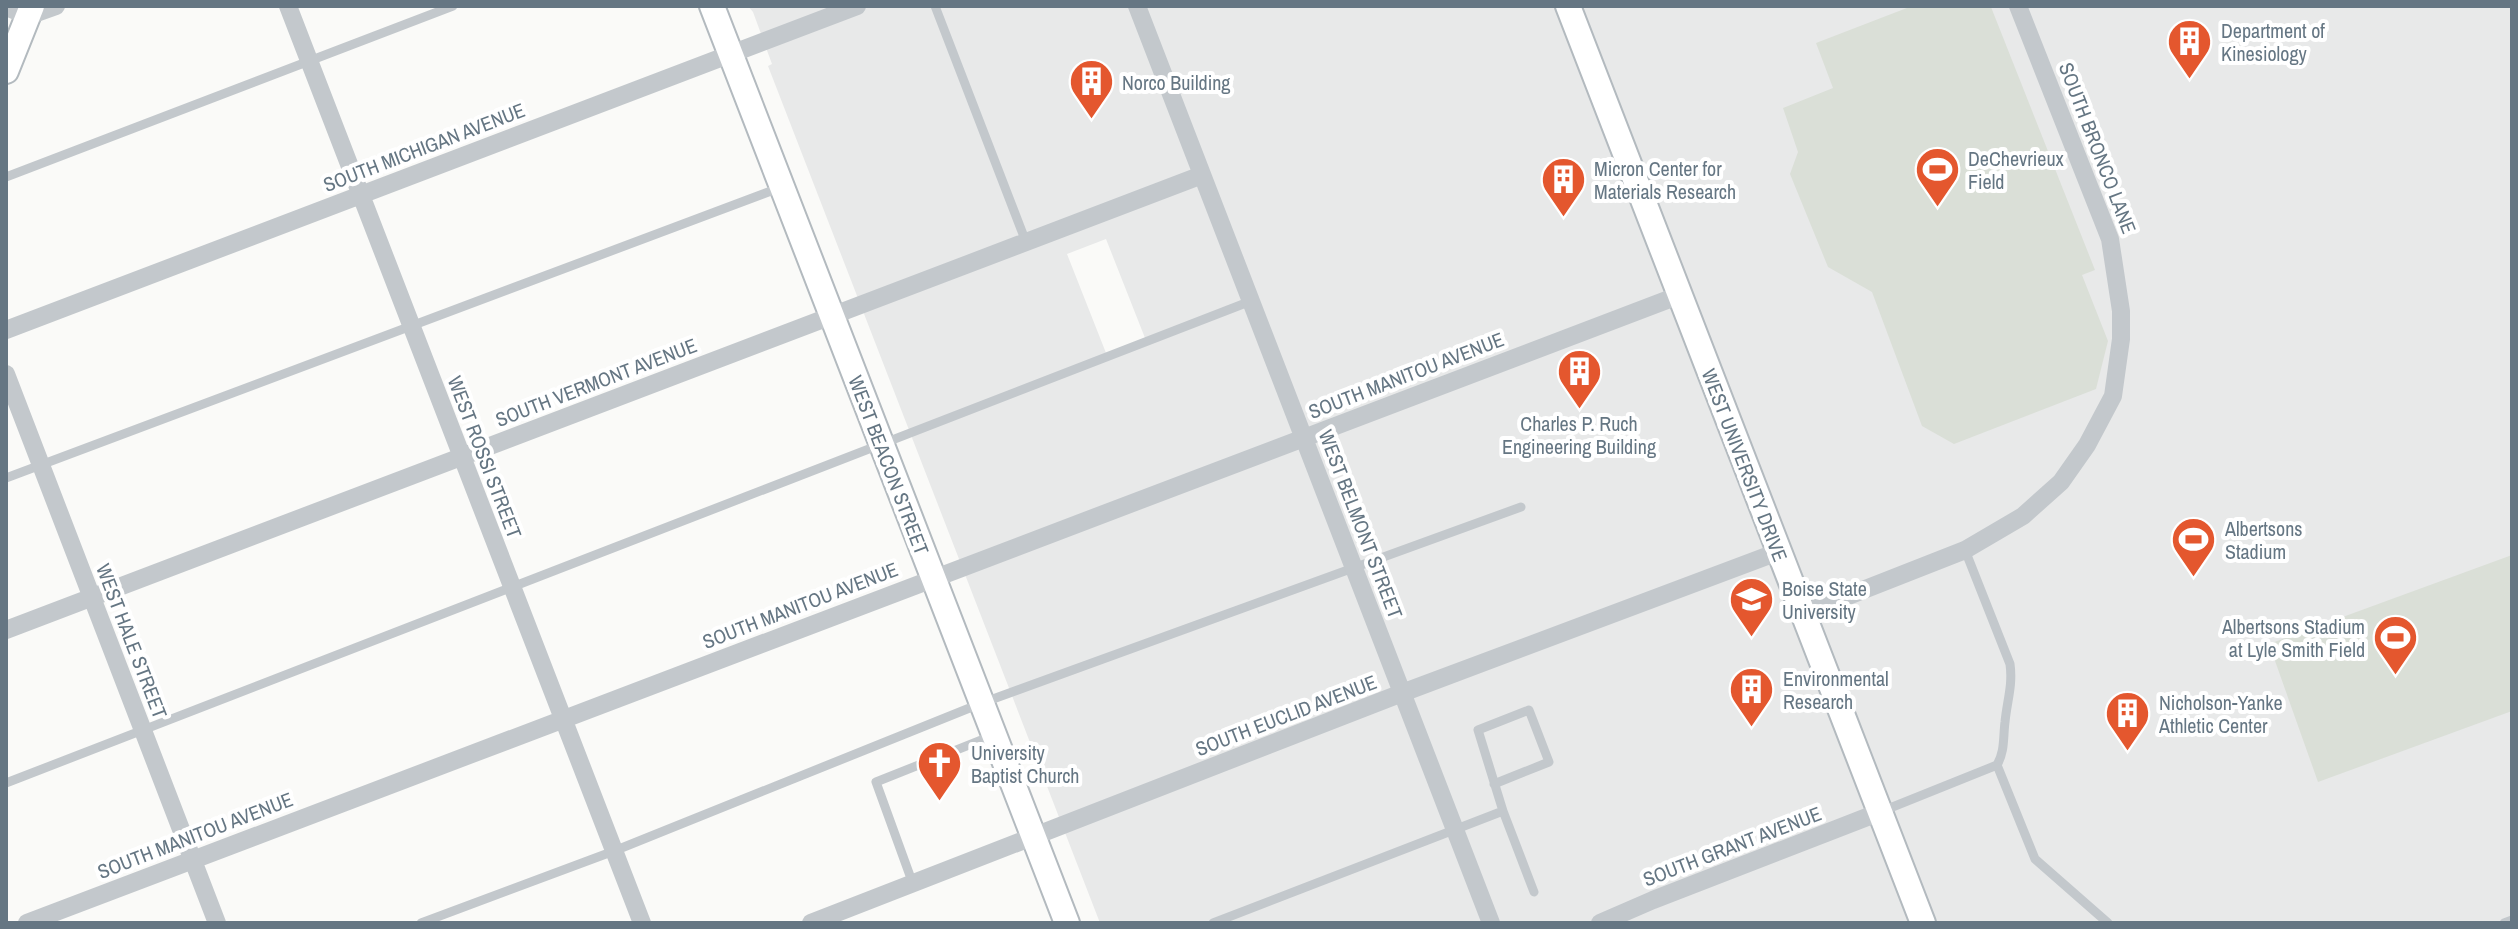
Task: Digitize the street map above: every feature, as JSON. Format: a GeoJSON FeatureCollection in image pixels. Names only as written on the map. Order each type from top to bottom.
{"type":"FeatureCollection","features":[{"type":"Feature","properties":{"kind":"street"},"geometry":{"type":"LineString","coordinates":[[6,71],[22,10],[56,6]]}},
{"type":"Feature","properties":{"kind":"street","name":"WEST ROSSI STREET"},"geometry":{"type":"LineString","coordinates":[[288,6],[642,923]]}},
{"type":"Feature","properties":{"kind":"street","name":"WEST BEACON STREET"},"geometry":{"type":"LineString","coordinates":[[712,6],[1067,923]]}},
{"type":"Feature","properties":{"kind":"street","name":"SOUTH MICHIGAN AVENUE"},"geometry":{"type":"LineString","coordinates":[[6,330],[857,6]]}},
{"type":"Feature","properties":{"kind":"street","name":"WEST BELMONT STREET"},"geometry":{"type":"LineString","coordinates":[[1137,6],[1491,923]]}},
{"type":"Feature","properties":{"kind":"street","name":"WEST UNIVERSITY DRIVE"},"geometry":{"type":"LineString","coordinates":[[1568,6],[1923,923]]}},
{"type":"Feature","properties":{"kind":"street","name":"SOUTH BRONCO LANE"},"geometry":{"type":"LineString","coordinates":[[1802,614],[1965,550],[2023,516],[2061,482],[2087,445],[2113,396],[2121,339],[2119,286],[2110,239],[2018,6]]}},
{"type":"Feature","properties":{"kind":"street","name":"SOUTH VERMONT AVENUE"},"geometry":{"type":"LineString","coordinates":[[6,630],[1202,175]]}},
{"type":"Feature","properties":{"kind":"street","name":"SOUTH MANITOU AVENUE"},"geometry":{"type":"LineString","coordinates":[[27,923],[1680,295]]}},
{"type":"Feature","properties":{"kind":"street","name":"WEST HALE STREET"},"geometry":{"type":"LineString","coordinates":[[6,374],[217,923]]}},
{"type":"Feature","properties":{"kind":"street","name":"SOUTH EUCLID AVENUE"},"geometry":{"type":"LineString","coordinates":[[811,923],[1402,693],[1778,552]]}},
{"type":"Feature","properties":{"kind":"street","name":"SOUTH GRANT AVENUE"},"geometry":{"type":"LineString","coordinates":[[1600,923],[1880,812]]}},
{"type":"Feature","properties":{"kind":"lane"},"geometry":{"type":"LineString","coordinates":[[6,177],[453,6]]}},
{"type":"Feature","properties":{"kind":"lane"},"geometry":{"type":"LineString","coordinates":[[935,6],[1026,242]]}},
{"type":"Feature","properties":{"kind":"lane"},"geometry":{"type":"LineString","coordinates":[[6,478],[782,187]]}},
{"type":"Feature","properties":{"kind":"lane"},"geometry":{"type":"LineString","coordinates":[[6,783],[1251,301]]}},
{"type":"Feature","properties":{"kind":"lane"},"geometry":{"type":"LineString","coordinates":[[421,923],[614,851],[982,703],[1521,507]]}},
{"type":"Feature","properties":{"kind":"lane"},"geometry":{"type":"LineString","coordinates":[[1880,812],[1997,765],[2003,753],[2005,720],[2013,680],[2010,664],[1965,550]]}},
{"type":"Feature","properties":{"kind":"lane"},"geometry":{"type":"LineString","coordinates":[[1494,784],[1549,762],[1529,710],[1478,730],[1494,784],[1503,811],[1534,892]]}},
{"type":"Feature","properties":{"kind":"lane"},"geometry":{"type":"LineString","coordinates":[[913,884],[876,782],[994,735]]}},
{"type":"Feature","properties":{"kind":"lane"},"geometry":{"type":"LineString","coordinates":[[1997,765],[2035,859],[2108,923]]}},
{"type":"Feature","properties":{"kind":"lane"},"geometry":{"type":"LineString","coordinates":[[1213,923],[1503,811]]}},
{"type":"Feature","properties":{"kind":"lane"},"geometry":{"type":"LineString","coordinates":[[2504,923],[2512,920]]}},
{"type":"Feature","properties":{"kind":"shaded area","name":"Boise State University"},"geometry":{"type":"Polygon","coordinates":[[[748,6],[2512,6],[2512,923],[1100,923],[768,66],[772,64],[748,6]],[[1106,239],[1067,254],[1106,353],[1145,338],[1106,239]]]}},
{"type":"Feature","properties":{"kind":"shaded area","name":"DeChevrieux Field"},"geometry":{"type":"Polygon","coordinates":[[[1912,6],[1991,7],[2095,270],[2082,275],[2108,341],[2096,389],[1954,444],[1922,426],[1872,292],[1828,267],[1790,174],[1798,152],[1783,108],[1833,88],[1816,43],[1912,6]]]}},
{"type":"Feature","properties":{"kind":"shaded area","name":"Albertsons Stadium at Lyle Smith Field"},"geometry":{"type":"Polygon","coordinates":[[[2512,555],[2512,711],[2318,782],[2269,644],[2512,555]]]}},
{"type":"Feature","properties":{"kind":"place","name":"Department of Kinesiology"},"geometry":{"type":"Point","coordinates":[2190,80]}},
{"type":"Feature","properties":{"kind":"place","name":"Norco Building"},"geometry":{"type":"Point","coordinates":[1091,121]}},
{"type":"Feature","properties":{"kind":"place","name":"DeChevrieux Field"},"geometry":{"type":"Point","coordinates":[1937,208]}},
{"type":"Feature","properties":{"kind":"place","name":"Micron Center for Materials Research"},"geometry":{"type":"Point","coordinates":[1563,219]}},
{"type":"Feature","properties":{"kind":"place","name":"Charles P. Ruch Engineering Building"},"geometry":{"type":"Point","coordinates":[1579,410]}},
{"type":"Feature","properties":{"kind":"place","name":"Albertsons Stadium"},"geometry":{"type":"Point","coordinates":[2194,579]}},
{"type":"Feature","properties":{"kind":"place","name":"Boise State University"},"geometry":{"type":"Point","coordinates":[1751,638]}},
{"type":"Feature","properties":{"kind":"place","name":"Albertsons Stadium at Lyle Smith Field"},"geometry":{"type":"Point","coordinates":[2396,677]}},
{"type":"Feature","properties":{"kind":"place","name":"Environmental Research"},"geometry":{"type":"Point","coordinates":[1752,728]}},
{"type":"Feature","properties":{"kind":"place","name":"Nicholson-Yanke Athletic Center"},"geometry":{"type":"Point","coordinates":[2128,753]}},
{"type":"Feature","properties":{"kind":"place","name":"University Baptist Church"},"geometry":{"type":"Point","coordinates":[940,802]}}]}
